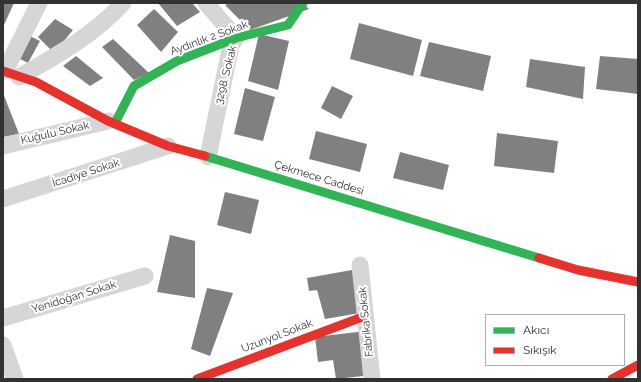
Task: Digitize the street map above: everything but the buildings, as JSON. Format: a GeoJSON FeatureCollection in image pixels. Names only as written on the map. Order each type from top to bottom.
{"type":"FeatureCollection","features":[{"type":"Feature","properties":{"kind":"main road","name":"Aydınlık 2 Sokak"},"geometry":{"type":"LineString","coordinates":[[111,122],[134,86],[177,61],[236,38],[288,25],[304,3]]}},
{"type":"Feature","properties":{"kind":"main road","name":"Çekmece Caddesi"},"geometry":{"type":"LineString","coordinates":[[9,73],[36,82],[111,122],[168,146],[578,270],[638,282]]}},
{"type":"Feature","properties":{"kind":"main road","name":"Uzunyol Sokak"},"geometry":{"type":"LineString","coordinates":[[197,379],[365,316]]}},
{"type":"Feature","properties":{"kind":"main road"},"geometry":{"type":"LineString","coordinates":[[612,379],[638,366]]}},
{"type":"Feature","properties":{"kind":"street"},"geometry":{"type":"LineString","coordinates":[[9,73],[39,3]]}},
{"type":"Feature","properties":{"kind":"street"},"geometry":{"type":"LineString","coordinates":[[9,73],[72,47],[115,12],[123,3]]}},
{"type":"Feature","properties":{"kind":"street","name":"3298. Sokak"},"geometry":{"type":"LineString","coordinates":[[206,3],[236,38],[231,45],[208,157]]}},
{"type":"Feature","properties":{"kind":"street","name":"Kuğulu Sokak"},"geometry":{"type":"LineString","coordinates":[[3,146],[111,122]]}},
{"type":"Feature","properties":{"kind":"street","name":"İcadiye Sokak"},"geometry":{"type":"LineString","coordinates":[[3,199],[168,146]]}},
{"type":"Feature","properties":{"kind":"street","name":"Fabrika Sokak"},"geometry":{"type":"LineString","coordinates":[[360,265],[372,379]]}},
{"type":"Feature","properties":{"kind":"street","name":"Yenidoğan Sokak"},"geometry":{"type":"LineString","coordinates":[[3,318],[145,276]]}},
{"type":"Feature","properties":{"kind":"street"},"geometry":{"type":"LineString","coordinates":[[3,345],[15,379]]}},
{"type":"Feature","properties":{"kind":"traffic: fast"},"geometry":{"type":"LineString","coordinates":[[115,123],[134,86],[177,61],[236,38],[288,25],[303,3]]}},
{"type":"Feature","properties":{"kind":"traffic: fast"},"geometry":{"type":"LineString","coordinates":[[205,156],[539,258]]}},
{"type":"Feature","properties":{"kind":"traffic: jam"},"geometry":{"type":"LineString","coordinates":[[3,71],[36,82],[108,121],[168,146],[205,156]]}},
{"type":"Feature","properties":{"kind":"traffic: jam"},"geometry":{"type":"LineString","coordinates":[[539,258],[578,270],[638,282]]}},
{"type":"Feature","properties":{"kind":"traffic: jam"},"geometry":{"type":"LineString","coordinates":[[197,379],[365,316]]}},
{"type":"Feature","properties":{"kind":"traffic: jam"},"geometry":{"type":"LineString","coordinates":[[612,379],[638,365]]}}]}
